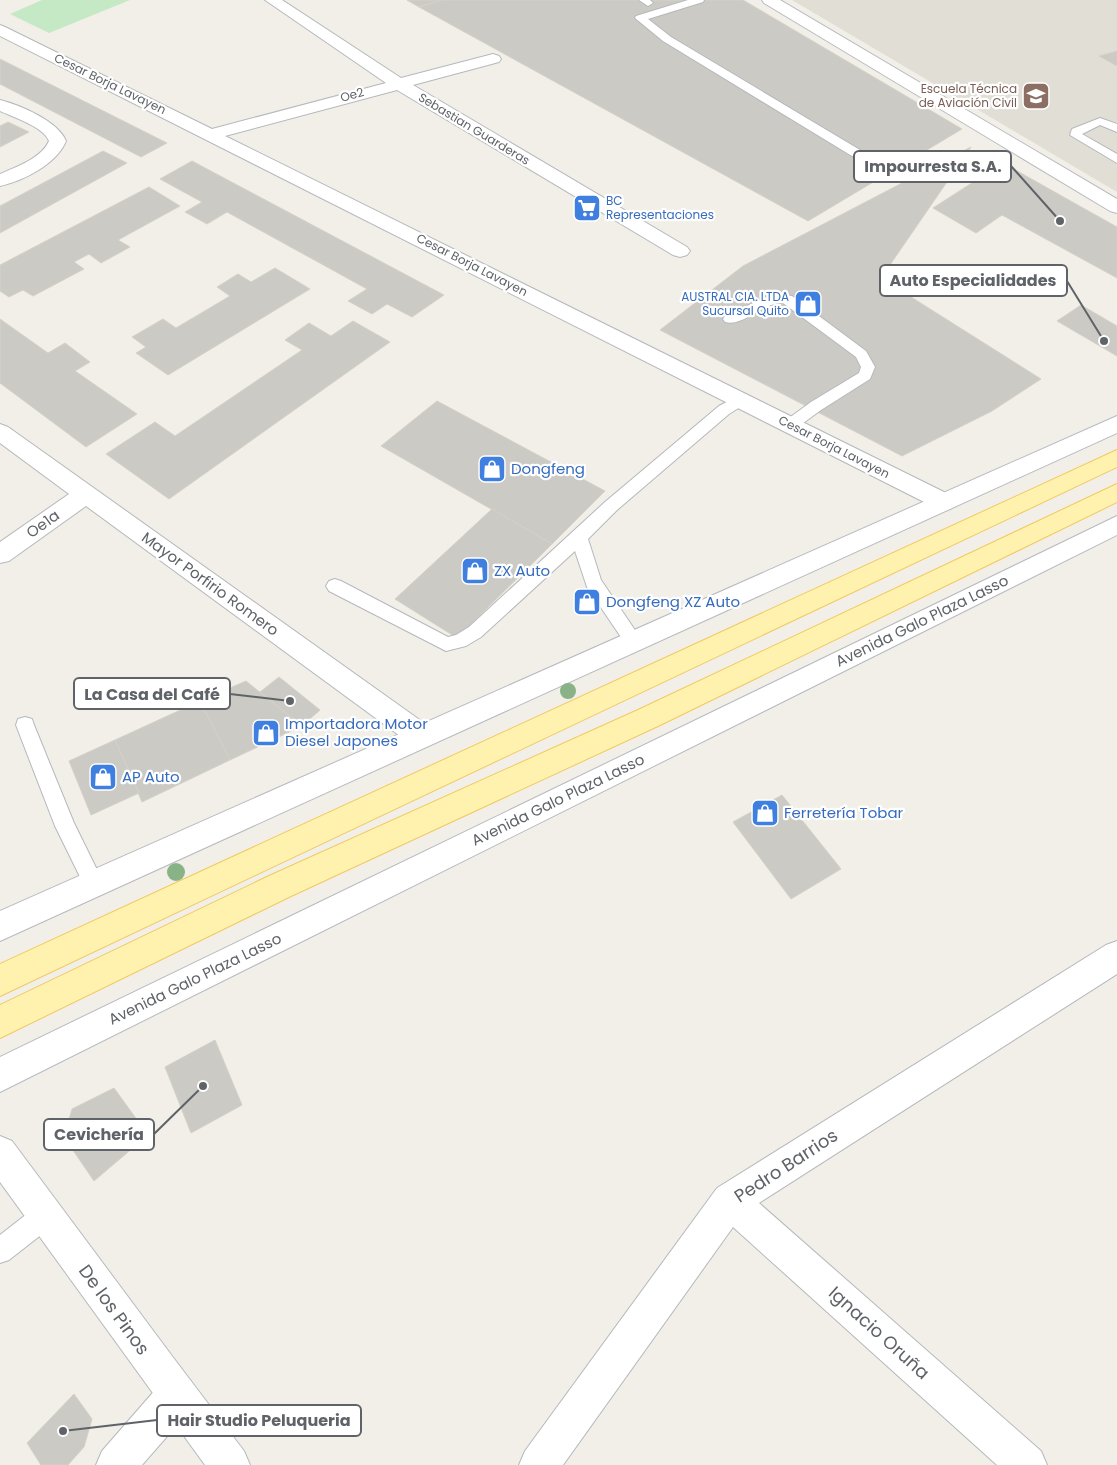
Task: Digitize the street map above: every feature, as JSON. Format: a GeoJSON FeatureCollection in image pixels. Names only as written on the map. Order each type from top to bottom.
{"type":"FeatureCollection","features":[{"type":"Feature","properties":{"kind":"main road"},"geometry":{"type":"LineString","coordinates":[[0,980],[1117,458]]}},
{"type":"Feature","properties":{"kind":"main road","name":"Avenida Galo Plaza Lasso"},"geometry":{"type":"LineString","coordinates":[[0,1022],[280,886],[648,718],[1117,492]]}},
{"type":"Feature","properties":{"kind":"street","name":"Sebastian Guarderas"},"geometry":{"type":"LineString","coordinates":[[272,0],[397,83],[680,251]]}},
{"type":"Feature","properties":{"kind":"street"},"geometry":{"type":"LineString","coordinates":[[769,0],[1117,207]]}},
{"type":"Feature","properties":{"kind":"street","name":"Cesar Borja Lavayen"},"geometry":{"type":"LineString","coordinates":[[0,30],[212,134],[944,502]]}},
{"type":"Feature","properties":{"kind":"street","name":"Oe2"},"geometry":{"type":"LineString","coordinates":[[212,134],[493,58]]}},
{"type":"Feature","properties":{"kind":"street"},"geometry":{"type":"LineString","coordinates":[[0,105],[46,128],[55,134],[58,140],[57,146],[50,154],[0,181]]}},
{"type":"Feature","properties":{"kind":"street"},"geometry":{"type":"LineString","coordinates":[[0,926],[1117,424]]}},
{"type":"Feature","properties":{"kind":"street","name":"Mayor Porfirio Romero"},"geometry":{"type":"LineString","coordinates":[[2,435],[421,736]]}},
{"type":"Feature","properties":{"kind":"street","name":"Oe1a"},"geometry":{"type":"LineString","coordinates":[[0,554],[86,494]]}},
{"type":"Feature","properties":{"kind":"street","name":"Avenida Galo Plaza Lasso"},"geometry":{"type":"LineString","coordinates":[[0,1076],[1117,525]]}},
{"type":"Feature","properties":{"kind":"street","name":"Pedro Barrios"},"geometry":{"type":"LineString","coordinates":[[538,1465],[730,1201],[1117,956]]}},
{"type":"Feature","properties":{"kind":"street","name":"De los Pinos"},"geometry":{"type":"LineString","coordinates":[[0,1153],[230,1465]]}},
{"type":"Feature","properties":{"kind":"street","name":"Ignacio Oruña"},"geometry":{"type":"LineString","coordinates":[[730,1201],[1027,1465]]}},
{"type":"Feature","properties":{"kind":"street"},"geometry":{"type":"LineString","coordinates":[[116,1465],[177,1395]]}},
{"type":"Feature","properties":{"kind":"lane"},"geometry":{"type":"LineString","coordinates":[[640,18],[699,0]]}},
{"type":"Feature","properties":{"kind":"lane"},"geometry":{"type":"LineString","coordinates":[[640,18],[640,11],[650,1]]}},
{"type":"Feature","properties":{"kind":"lane"},"geometry":{"type":"LineString","coordinates":[[640,18],[667,39],[856,153]]}},
{"type":"Feature","properties":{"kind":"lane"},"geometry":{"type":"LineString","coordinates":[[1117,128],[1100,121],[1076,131],[1076,135],[1117,159]]}},
{"type":"Feature","properties":{"kind":"lane"},"geometry":{"type":"LineString","coordinates":[[730,319],[773,298],[786,299],[861,354],[868,363],[865,376],[816,406],[790,425]]}},
{"type":"Feature","properties":{"kind":"lane"},"geometry":{"type":"LineString","coordinates":[[335,586],[446,644],[460,641],[474,632],[611,506],[724,410],[740,400]]}},
{"type":"Feature","properties":{"kind":"lane"},"geometry":{"type":"LineString","coordinates":[[579,537],[593,582],[633,641]]}},
{"type":"Feature","properties":{"kind":"lane"},"geometry":{"type":"LineString","coordinates":[[24,726],[65,826],[94,884]]}},
{"type":"Feature","properties":{"kind":"lane"},"geometry":{"type":"LineString","coordinates":[[0,1251],[46,1215]]}},
{"type":"Feature","properties":{"kind":"shaded area","name":"Escuela Técnica de Aviación Civil"},"geometry":{"type":"Polygon","coordinates":[[[792,0],[1117,0],[1117,192],[792,0]]]}},
{"type":"Feature","properties":{"kind":"green space"},"geometry":{"type":"Polygon","coordinates":[[[42,0],[130,0],[49,33],[10,14],[42,0]]]}},
{"type":"Feature","properties":{"kind":"building"},"geometry":{"type":"Polygon","coordinates":[[[407,0],[442,0],[419,7],[407,0]]]}},
{"type":"Feature","properties":{"kind":"building"},"geometry":{"type":"Polygon","coordinates":[[[442,0],[743,0],[962,129],[808,221],[419,7],[442,0]]]}},
{"type":"Feature","properties":{"kind":"building"},"geometry":{"type":"Polygon","coordinates":[[[1117,51],[1117,66],[1099,56],[1117,51]]]}},
{"type":"Feature","properties":{"kind":"building"},"geometry":{"type":"Polygon","coordinates":[[[0,59],[167,143],[141,157],[0,84],[0,59]]]}},
{"type":"Feature","properties":{"kind":"building"},"geometry":{"type":"Polygon","coordinates":[[[8,122],[29,132],[0,147],[0,126],[8,122]]]}},
{"type":"Feature","properties":{"kind":"building","name":"AUSTRAL CIA. LTDA Sucursal Quito"},"geometry":{"type":"Polygon","coordinates":[[[971,147],[881,278],[1041,379],[992,411],[902,456],[660,330],[743,266],[971,147]]]}},
{"type":"Feature","properties":{"kind":"building"},"geometry":{"type":"Polygon","coordinates":[[[103,151],[127,163],[0,233],[0,206],[103,151]]]}},
{"type":"Feature","properties":{"kind":"building"},"geometry":{"type":"Polygon","coordinates":[[[192,161],[444,295],[412,317],[387,304],[372,314],[348,301],[367,289],[227,212],[207,224],[185,212],[202,202],[160,179],[192,161]]]}},
{"type":"Feature","properties":{"kind":"building"},"geometry":{"type":"Polygon","coordinates":[[[1003,163],[1117,227],[1117,278],[1002,215],[976,233],[933,208],[1003,163]]]}},
{"type":"Feature","properties":{"kind":"building"},"geometry":{"type":"Polygon","coordinates":[[[149,187],[180,206],[118,240],[130,247],[101,263],[89,254],[74,262],[84,269],[33,296],[23,290],[9,297],[0,291],[0,265],[149,187]]]}},
{"type":"Feature","properties":{"kind":"building"},"geometry":{"type":"Polygon","coordinates":[[[275,268],[310,289],[168,375],[136,353],[146,347],[132,337],[163,319],[176,328],[230,296],[217,287],[238,274],[251,282],[275,268]]]}},
{"type":"Feature","properties":{"kind":"building"},"geometry":{"type":"Polygon","coordinates":[[[1081,305],[1117,326],[1117,356],[1057,321],[1081,305]]]}},
{"type":"Feature","properties":{"kind":"building"},"geometry":{"type":"Polygon","coordinates":[[[0,319],[48,353],[65,343],[90,362],[75,371],[137,414],[86,447],[0,383],[0,319]]]}},
{"type":"Feature","properties":{"kind":"building"},"geometry":{"type":"Polygon","coordinates":[[[353,321],[390,342],[169,499],[106,454],[155,422],[175,436],[302,350],[285,340],[309,323],[331,336],[353,321]]]}},
{"type":"Feature","properties":{"kind":"building","name":"Dongfeng"},"geometry":{"type":"Polygon","coordinates":[[[437,401],[605,491],[552,544],[381,446],[437,401]]]}},
{"type":"Feature","properties":{"kind":"building","name":"ZX Auto"},"geometry":{"type":"Polygon","coordinates":[[[492,509],[552,544],[457,638],[395,599],[492,509]]]}},
{"type":"Feature","properties":{"kind":"building"},"geometry":{"type":"Polygon","coordinates":[[[279,677],[320,710],[302,726],[260,692],[279,677]]]}},
{"type":"Feature","properties":{"kind":"building"},"geometry":{"type":"Polygon","coordinates":[[[246,681],[302,726],[230,760],[200,701],[246,681]]]}},
{"type":"Feature","properties":{"kind":"building"},"geometry":{"type":"Polygon","coordinates":[[[200,701],[230,760],[142,802],[115,740],[200,701]]]}},
{"type":"Feature","properties":{"kind":"building","name":"AP Auto"},"geometry":{"type":"Polygon","coordinates":[[[115,740],[139,793],[91,815],[69,761],[115,740]]]}},
{"type":"Feature","properties":{"kind":"building"},"geometry":{"type":"Polygon","coordinates":[[[782,795],[841,869],[791,899],[733,822],[782,795]]]}},
{"type":"Feature","properties":{"kind":"building"},"geometry":{"type":"Polygon","coordinates":[[[215,1040],[242,1105],[191,1133],[165,1067],[215,1040]]]}},
{"type":"Feature","properties":{"kind":"building"},"geometry":{"type":"Polygon","coordinates":[[[114,1088],[148,1135],[94,1181],[64,1137],[72,1109],[114,1088]]]}},
{"type":"Feature","properties":{"kind":"building"},"geometry":{"type":"Polygon","coordinates":[[[74,1394],[92,1419],[84,1447],[68,1465],[41,1465],[27,1443],[74,1394]]]}},
{"type":"Feature","properties":{"kind":"place","name":"Escuela Técnica de Aviación Civil"},"geometry":{"type":"Point","coordinates":[1036,96]}},
{"type":"Feature","properties":{"kind":"place","name":"BC Representaciones"},"geometry":{"type":"Point","coordinates":[587,208]}},
{"type":"Feature","properties":{"kind":"place","name":"Impourresta S.A."},"geometry":{"type":"Point","coordinates":[1060,221]}},
{"type":"Feature","properties":{"kind":"place","name":"AUSTRAL CIA. LTDA Sucursal Quito"},"geometry":{"type":"Point","coordinates":[808,304]}},
{"type":"Feature","properties":{"kind":"place","name":"Auto Especialidades"},"geometry":{"type":"Point","coordinates":[1104,341]}},
{"type":"Feature","properties":{"kind":"place","name":"Dongfeng"},"geometry":{"type":"Point","coordinates":[492,469]}},
{"type":"Feature","properties":{"kind":"place","name":"ZX Auto"},"geometry":{"type":"Point","coordinates":[475,571]}},
{"type":"Feature","properties":{"kind":"place","name":"Dongfeng XZ Auto"},"geometry":{"type":"Point","coordinates":[587,602]}},
{"type":"Feature","properties":{"kind":"place","name":"La Casa del Café"},"geometry":{"type":"Point","coordinates":[290,701]}},
{"type":"Feature","properties":{"kind":"place","name":"Importadora Motor Diesel Japones"},"geometry":{"type":"Point","coordinates":[266,733]}},
{"type":"Feature","properties":{"kind":"place","name":"AP Auto"},"geometry":{"type":"Point","coordinates":[103,777]}},
{"type":"Feature","properties":{"kind":"place","name":"Ferretería Tobar"},"geometry":{"type":"Point","coordinates":[765,813]}},
{"type":"Feature","properties":{"kind":"place","name":"Cevichería"},"geometry":{"type":"Point","coordinates":[203,1086]}},
{"type":"Feature","properties":{"kind":"place","name":"Hair Studio Peluqueria"},"geometry":{"type":"Point","coordinates":[63,1431]}}]}
